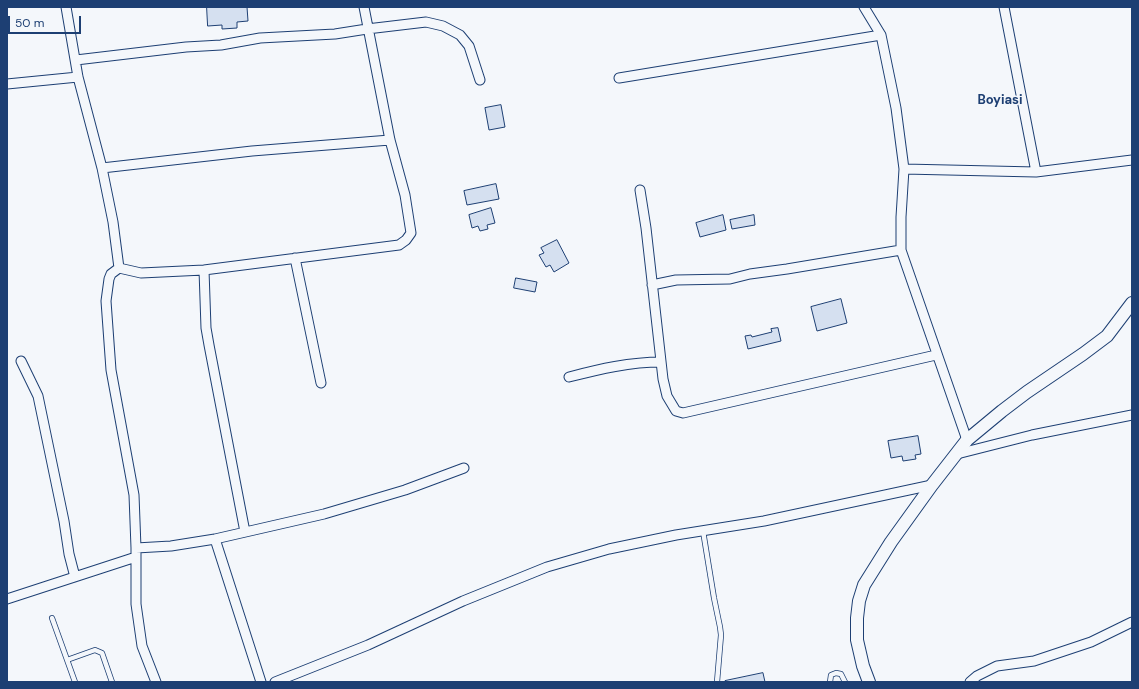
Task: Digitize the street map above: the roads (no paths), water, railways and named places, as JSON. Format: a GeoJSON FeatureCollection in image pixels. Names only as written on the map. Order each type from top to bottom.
{"type":"FeatureCollection","features":[{"type":"Feature","properties":{"kind":"street"},"geometry":{"type":"LineString","coordinates":[[66,7],[78,77],[102,168],[119,268]]}},
{"type":"Feature","properties":{"kind":"street"},"geometry":{"type":"LineString","coordinates":[[156,682],[142,646],[136,604],[137,583],[134,495],[111,370],[106,301],[109,279],[111,274],[119,268],[141,273],[204,270],[399,245],[406,240],[411,233],[406,195],[390,140],[364,7]]}},
{"type":"Feature","properties":{"kind":"street"},"geometry":{"type":"LineString","coordinates":[[864,7],[882,35],[896,108],[904,169],[901,217],[901,250],[966,440]]}},
{"type":"Feature","properties":{"kind":"street"},"geometry":{"type":"LineString","coordinates":[[1004,7],[1036,172]]}},
{"type":"Feature","properties":{"kind":"street"},"geometry":{"type":"LineString","coordinates":[[76,60],[186,47],[221,45],[260,38],[335,34],[367,28],[426,22],[443,26],[460,34],[469,46],[480,80]]}},
{"type":"Feature","properties":{"kind":"street"},"geometry":{"type":"LineString","coordinates":[[619,78],[882,35]]}},
{"type":"Feature","properties":{"kind":"street"},"geometry":{"type":"LineString","coordinates":[[7,84],[78,77]]}},
{"type":"Feature","properties":{"kind":"street"},"geometry":{"type":"LineString","coordinates":[[102,168],[252,151],[390,140]]}},
{"type":"Feature","properties":{"kind":"street"},"geometry":{"type":"LineString","coordinates":[[904,169],[1036,172],[1132,160]]}},
{"type":"Feature","properties":{"kind":"street"},"geometry":{"type":"LineString","coordinates":[[640,190],[646,228],[661,362],[667,396],[676,411],[683,413],[936,354]]}},
{"type":"Feature","properties":{"kind":"street"},"geometry":{"type":"LineString","coordinates":[[652,285],[681,280],[730,279],[750,274],[901,250]]}},
{"type":"Feature","properties":{"kind":"street"},"geometry":{"type":"LineString","coordinates":[[295,258],[321,383]]}},
{"type":"Feature","properties":{"kind":"street"},"geometry":{"type":"LineString","coordinates":[[204,270],[206,328],[245,532]]}},
{"type":"Feature","properties":{"kind":"street"},"geometry":{"type":"LineString","coordinates":[[868,682],[857,640],[857,618],[859,601],[864,584],[879,561],[932,485],[957,454],[966,440],[1020,396],[1078,358],[1107,336],[1132,303]]}},
{"type":"Feature","properties":{"kind":"street"},"geometry":{"type":"LineString","coordinates":[[21,361],[38,396],[64,521],[69,554],[75,577]]}},
{"type":"Feature","properties":{"kind":"street"},"geometry":{"type":"LineString","coordinates":[[569,377],[626,364],[661,362]]}},
{"type":"Feature","properties":{"kind":"street"},"geometry":{"type":"LineString","coordinates":[[957,454],[1032,436],[1132,415]]}},
{"type":"Feature","properties":{"kind":"street"},"geometry":{"type":"LineString","coordinates":[[7,598],[75,577],[136,553],[215,539],[324,514],[405,490],[464,468]]}},
{"type":"Feature","properties":{"kind":"street"},"geometry":{"type":"LineString","coordinates":[[275,682],[368,645],[463,602],[548,567],[609,549],[764,521],[932,485]]}},
{"type":"Feature","properties":{"kind":"street"},"geometry":{"type":"LineString","coordinates":[[215,539],[261,682]]}},
{"type":"Feature","properties":{"kind":"street"},"geometry":{"type":"LineString","coordinates":[[970,682],[977,676],[998,666],[1034,661],[1091,642],[1132,622]]}},
{"type":"Feature","properties":{"kind":"lane"},"geometry":{"type":"LineString","coordinates":[[702,531],[721,635],[717,682]]}},
{"type":"Feature","properties":{"kind":"lane"},"geometry":{"type":"LineString","coordinates":[[52,618],[75,682]]}},
{"type":"Feature","properties":{"kind":"lane"},"geometry":{"type":"LineString","coordinates":[[67,660],[96,650],[100,651],[112,682]]}},
{"type":"Feature","properties":{"kind":"lane"},"geometry":{"type":"LineString","coordinates":[[830,682],[831,676],[839,673],[842,675],[845,682]]}},
{"type":"Feature","properties":{"kind":"district","name":"Boyiasi"},"geometry":{"type":"Point","coordinates":[1000,101]}}]}
